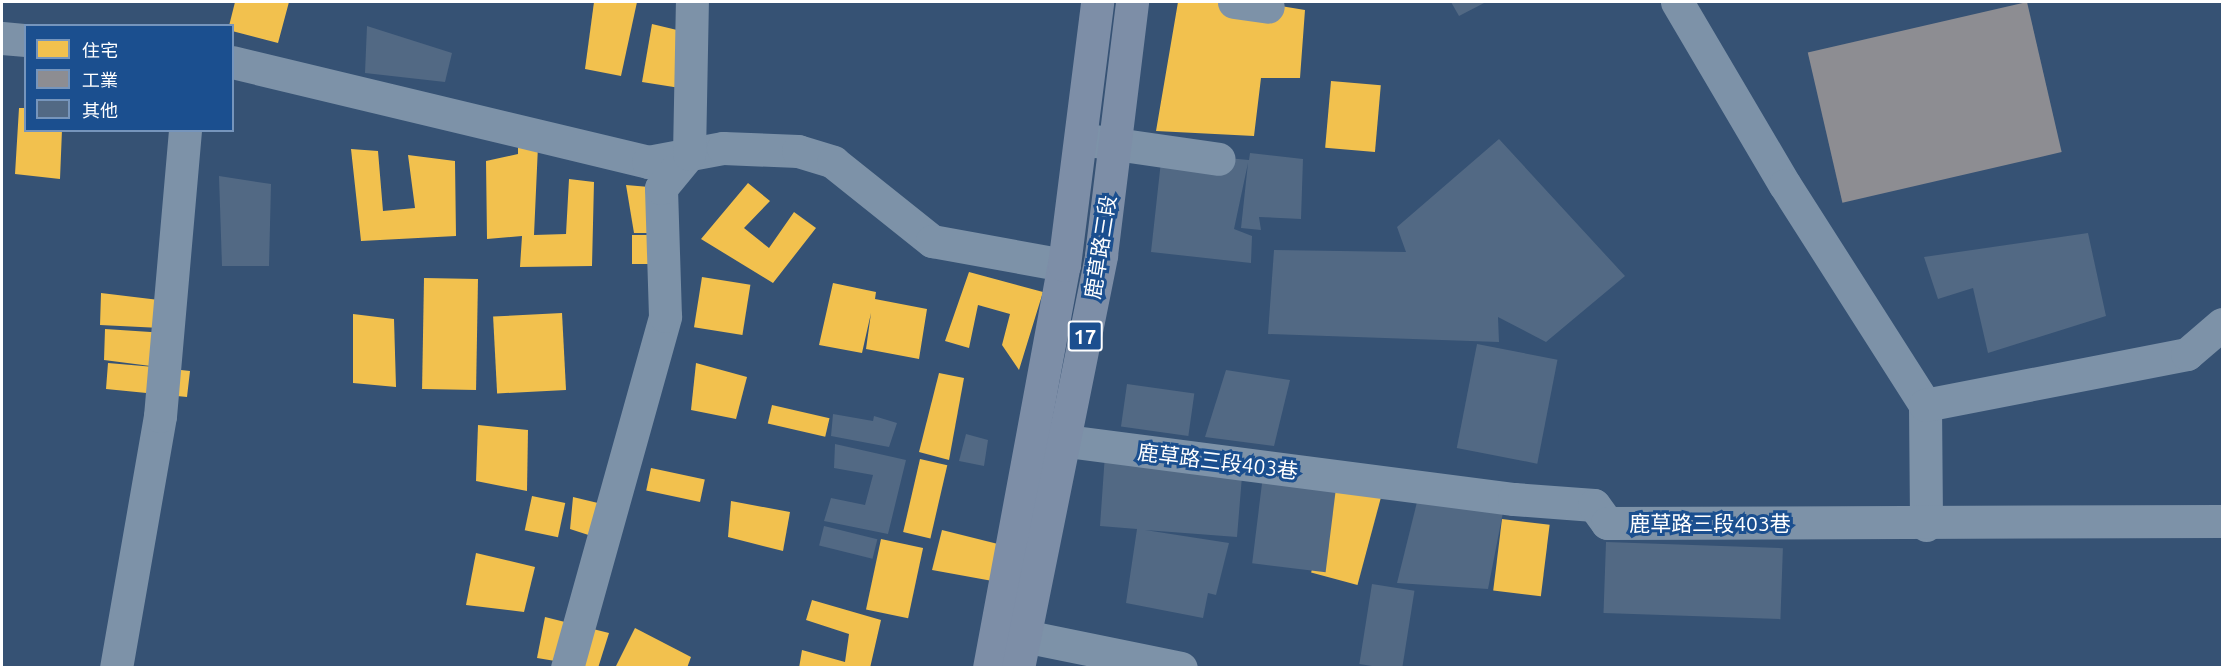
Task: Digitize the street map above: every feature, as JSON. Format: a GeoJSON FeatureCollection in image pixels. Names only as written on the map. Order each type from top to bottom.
{"type":"FeatureCollection","features":[{"type":"Feature","properties":{"kind":"main road","name":"鹿草路三段"},"geometry":{"type":"LineString","coordinates":[[989,668],[1064,265],[1082,139],[1097,2]]}},
{"type":"Feature","properties":{"kind":"main road","name":"鹿草路三段"},"geometry":{"type":"LineString","coordinates":[[1021,652],[1101,255],[1132,2]]}},
{"type":"Feature","properties":{"kind":"street"},"geometry":{"type":"LineString","coordinates":[[567,668],[664,316],[661,188],[689,154],[692,2]]}},
{"type":"Feature","properties":{"kind":"street"},"geometry":{"type":"LineString","coordinates":[[1234,2],[1269,6]]}},
{"type":"Feature","properties":{"kind":"street"},"geometry":{"type":"LineString","coordinates":[[1677,2],[1785,185],[1926,405],[1926,525]]}},
{"type":"Feature","properties":{"kind":"street"},"geometry":{"type":"LineString","coordinates":[[2,38],[24,40]]}},
{"type":"Feature","properties":{"kind":"street"},"geometry":{"type":"LineString","coordinates":[[234,62],[648,162],[723,148],[798,151],[833,162],[932,241],[1064,265]]}},
{"type":"Feature","properties":{"kind":"street"},"geometry":{"type":"LineString","coordinates":[[116,668],[160,416],[185,132]]}},
{"type":"Feature","properties":{"kind":"street"},"geometry":{"type":"LineString","coordinates":[[1082,139],[1114,147],[1219,159]]}},
{"type":"Feature","properties":{"kind":"street"},"geometry":{"type":"LineString","coordinates":[[1926,405],[2187,354],[2223,324]]}},
{"type":"Feature","properties":{"kind":"street","name":"鹿草路三段403巷"},"geometry":{"type":"LineString","coordinates":[[1031,436],[1514,499],[1594,505],[1607,523],[1926,525],[2223,521]]}},
{"type":"Feature","properties":{"kind":"street"},"geometry":{"type":"LineString","coordinates":[[1021,652],[1181,668]]}},
{"type":"Feature","properties":{"kind":"building: 住宅"},"geometry":{"type":"Polygon","coordinates":[[[235,2],[289,2],[278,43],[234,32],[234,24],[230,24],[235,2]]]}},
{"type":"Feature","properties":{"kind":"building: 住宅"},"geometry":{"type":"Polygon","coordinates":[[[594,2],[637,2],[621,76],[585,69],[594,2]]]}},
{"type":"Feature","properties":{"kind":"building: 住宅"},"geometry":{"type":"Polygon","coordinates":[[[1178,2],[1257,2],[1305,10],[1300,78],[1261,78],[1254,136],[1156,131],[1178,2]]]}},
{"type":"Feature","properties":{"kind":"building: 住宅"},"geometry":{"type":"Polygon","coordinates":[[[652,24],[702,36],[699,91],[642,82],[652,24]]]}},
{"type":"Feature","properties":{"kind":"building: 住宅"},"geometry":{"type":"Polygon","coordinates":[[[1331,81],[1381,85],[1375,152],[1325,148],[1331,81]]]}},
{"type":"Feature","properties":{"kind":"building: 住宅"},"geometry":{"type":"Polygon","coordinates":[[[19,108],[24,108],[24,132],[62,132],[60,179],[15,174],[19,108]]]}},
{"type":"Feature","properties":{"kind":"building: 住宅"},"geometry":{"type":"Polygon","coordinates":[[[518,141],[538,146],[534,235],[566,234],[569,179],[594,182],[592,266],[520,267],[522,236],[487,239],[486,161],[518,154],[518,141]]]}},
{"type":"Feature","properties":{"kind":"building: 住宅"},"geometry":{"type":"Polygon","coordinates":[[[351,149],[378,151],[383,211],[415,208],[408,155],[455,161],[456,236],[361,241],[351,149]]]}},
{"type":"Feature","properties":{"kind":"building: 住宅"},"geometry":{"type":"Polygon","coordinates":[[[748,183],[770,201],[744,228],[769,248],[794,212],[816,228],[773,283],[701,239],[748,183]]]}},
{"type":"Feature","properties":{"kind":"building: 住宅"},"geometry":{"type":"Polygon","coordinates":[[[626,185],[661,188],[666,233],[634,233],[626,185]]]}},
{"type":"Feature","properties":{"kind":"building: 住宅"},"geometry":{"type":"Polygon","coordinates":[[[632,235],[667,235],[667,264],[632,264],[632,235]]]}},
{"type":"Feature","properties":{"kind":"building: 住宅"},"geometry":{"type":"Polygon","coordinates":[[[969,272],[1043,292],[1019,370],[1002,345],[1010,314],[978,305],[969,348],[945,341],[969,272]]]}},
{"type":"Feature","properties":{"kind":"building: 住宅"},"geometry":{"type":"Polygon","coordinates":[[[702,277],[750,285],[742,335],[694,327],[702,277]]]}},
{"type":"Feature","properties":{"kind":"building: 住宅"},"geometry":{"type":"Polygon","coordinates":[[[424,278],[478,279],[476,390],[422,389],[424,278]]]}},
{"type":"Feature","properties":{"kind":"building: 住宅"},"geometry":{"type":"Polygon","coordinates":[[[833,283],[876,292],[875,299],[927,309],[919,359],[866,349],[871,313],[862,353],[819,345],[833,283]]]}},
{"type":"Feature","properties":{"kind":"building: 住宅"},"geometry":{"type":"Polygon","coordinates":[[[101,293],[184,303],[181,329],[100,325],[101,293]]]}},
{"type":"Feature","properties":{"kind":"building: 住宅"},"geometry":{"type":"Polygon","coordinates":[[[562,313],[566,390],[497,394],[493,317],[562,313]]]}},
{"type":"Feature","properties":{"kind":"building: 住宅"},"geometry":{"type":"Polygon","coordinates":[[[353,314],[394,319],[396,387],[353,383],[353,314]]]}},
{"type":"Feature","properties":{"kind":"building: 住宅"},"geometry":{"type":"Polygon","coordinates":[[[105,329],[181,334],[181,370],[190,371],[187,397],[106,389],[108,363],[166,368],[104,360],[105,329]]]}},
{"type":"Feature","properties":{"kind":"building: 住宅"},"geometry":{"type":"Polygon","coordinates":[[[696,363],[747,377],[736,419],[691,410],[696,363]]]}},
{"type":"Feature","properties":{"kind":"building: 住宅"},"geometry":{"type":"Polygon","coordinates":[[[939,373],[964,378],[949,460],[919,452],[939,373]]]}},
{"type":"Feature","properties":{"kind":"building: 住宅"},"geometry":{"type":"Polygon","coordinates":[[[772,405],[829,418],[825,437],[768,424],[772,405]]]}},
{"type":"Feature","properties":{"kind":"building: 住宅"},"geometry":{"type":"Polygon","coordinates":[[[478,425],[528,430],[527,491],[476,481],[478,425]]]}},
{"type":"Feature","properties":{"kind":"building: 住宅"},"geometry":{"type":"Polygon","coordinates":[[[920,459],[947,465],[930,538],[903,532],[920,459]]]}},
{"type":"Feature","properties":{"kind":"building: 住宅"},"geometry":{"type":"Polygon","coordinates":[[[651,468],[705,479],[700,502],[646,490],[651,468]]]}},
{"type":"Feature","properties":{"kind":"building: 住宅"},"geometry":{"type":"Polygon","coordinates":[[[1337,476],[1383,488],[1357,585],[1311,573],[1337,476]]]}},
{"type":"Feature","properties":{"kind":"building: 住宅"},"geometry":{"type":"Polygon","coordinates":[[[532,496],[565,503],[558,537],[525,530],[532,496]]]}},
{"type":"Feature","properties":{"kind":"building: 住宅"},"geometry":{"type":"Polygon","coordinates":[[[573,497],[623,509],[613,543],[570,529],[573,497]]]}},
{"type":"Feature","properties":{"kind":"building: 住宅"},"geometry":{"type":"Polygon","coordinates":[[[731,501],[790,512],[783,551],[728,537],[731,501]]]}},
{"type":"Feature","properties":{"kind":"building: 住宅"},"geometry":{"type":"Polygon","coordinates":[[[1502,519],[1550,525],[1541,596],[1493,590],[1502,519]]]}},
{"type":"Feature","properties":{"kind":"building: 住宅"},"geometry":{"type":"Polygon","coordinates":[[[942,530],[1002,545],[998,582],[932,570],[942,530]]]}},
{"type":"Feature","properties":{"kind":"building: 住宅"},"geometry":{"type":"Polygon","coordinates":[[[881,539],[923,548],[908,618],[866,609],[881,539]]]}},
{"type":"Feature","properties":{"kind":"building: 住宅"},"geometry":{"type":"Polygon","coordinates":[[[476,553],[535,567],[524,612],[466,605],[476,553]]]}},
{"type":"Feature","properties":{"kind":"building: 住宅"},"geometry":{"type":"Polygon","coordinates":[[[812,600],[881,620],[870,668],[799,668],[802,650],[845,662],[849,634],[806,620],[812,600]]]}},
{"type":"Feature","properties":{"kind":"building: 住宅"},"geometry":{"type":"Polygon","coordinates":[[[545,617],[609,633],[598,668],[537,658],[545,617]]]}},
{"type":"Feature","properties":{"kind":"building: 住宅"},"geometry":{"type":"Polygon","coordinates":[[[635,628],[691,657],[687,668],[615,668],[635,628]]]}},
{"type":"Feature","properties":{"kind":"building: 工業"},"geometry":{"type":"Polygon","coordinates":[[[2027,2],[2062,152],[1842,203],[1808,53],[2027,2]]]}},
{"type":"Feature","properties":{"kind":"building: 其他"},"geometry":{"type":"Polygon","coordinates":[[[1451,2],[1486,2],[1459,16],[1451,2]]]}},
{"type":"Feature","properties":{"kind":"building: 其他"},"geometry":{"type":"Polygon","coordinates":[[[367,26],[452,53],[445,82],[365,73],[367,26]]]}},
{"type":"Feature","properties":{"kind":"building: 其他"},"geometry":{"type":"Polygon","coordinates":[[[1499,139],[1625,276],[1546,342],[1498,317],[1499,342],[1268,334],[1274,250],[1406,252],[1397,227],[1499,139]]]}},
{"type":"Feature","properties":{"kind":"building: 其他"},"geometry":{"type":"Polygon","coordinates":[[[1162,152],[1249,160],[1250,153],[1303,159],[1301,219],[1259,217],[1261,230],[1241,228],[1248,163],[1234,229],[1252,236],[1251,263],[1151,252],[1162,152]]]}},
{"type":"Feature","properties":{"kind":"building: 其他"},"geometry":{"type":"Polygon","coordinates":[[[219,176],[271,184],[269,266],[222,266],[219,176]]]}},
{"type":"Feature","properties":{"kind":"building: 其他"},"geometry":{"type":"Polygon","coordinates":[[[2088,233],[2106,316],[1988,353],[1973,288],[1938,299],[1924,257],[2088,233]]]}},
{"type":"Feature","properties":{"kind":"building: 其他"},"geometry":{"type":"Polygon","coordinates":[[[1477,344],[1557,360],[1537,464],[1457,448],[1477,344]]]}},
{"type":"Feature","properties":{"kind":"building: 其他"},"geometry":{"type":"Polygon","coordinates":[[[1226,370],[1290,380],[1274,446],[1205,437],[1226,370]]]}},
{"type":"Feature","properties":{"kind":"building: 其他"},"geometry":{"type":"Polygon","coordinates":[[[1127,384],[1194,393],[1188,436],[1121,427],[1127,384]]]}},
{"type":"Feature","properties":{"kind":"building: 其他"},"geometry":{"type":"Polygon","coordinates":[[[833,414],[873,421],[874,416],[897,423],[889,447],[831,436],[833,414]]]}},
{"type":"Feature","properties":{"kind":"building: 其他"},"geometry":{"type":"Polygon","coordinates":[[[966,434],[988,440],[984,466],[959,461],[966,434]]]}},
{"type":"Feature","properties":{"kind":"building: 其他"},"geometry":{"type":"Polygon","coordinates":[[[835,444],[906,460],[888,534],[824,521],[831,498],[865,505],[873,475],[834,468],[835,444]]]}},
{"type":"Feature","properties":{"kind":"building: 其他"},"geometry":{"type":"Polygon","coordinates":[[[1105,454],[1243,464],[1237,537],[1145,530],[1229,543],[1216,595],[1208,593],[1203,618],[1126,603],[1137,529],[1100,526],[1105,454]]]}},
{"type":"Feature","properties":{"kind":"building: 其他"},"geometry":{"type":"Polygon","coordinates":[[[1264,467],[1337,476],[1326,572],[1252,563],[1264,467]]]}},
{"type":"Feature","properties":{"kind":"building: 其他"},"geometry":{"type":"Polygon","coordinates":[[[1419,494],[1504,507],[1488,589],[1397,583],[1419,494]]]}},
{"type":"Feature","properties":{"kind":"building: 其他"},"geometry":{"type":"Polygon","coordinates":[[[824,526],[877,539],[873,559],[819,545],[824,526]]]}},
{"type":"Feature","properties":{"kind":"building: 其他"},"geometry":{"type":"Polygon","coordinates":[[[1606,542],[1783,548],[1780,619],[1604,613],[1606,542]]]}},
{"type":"Feature","properties":{"kind":"building: 其他"},"geometry":{"type":"Polygon","coordinates":[[[1372,584],[1414,591],[1402,668],[1359,664],[1372,584]]]}}]}
